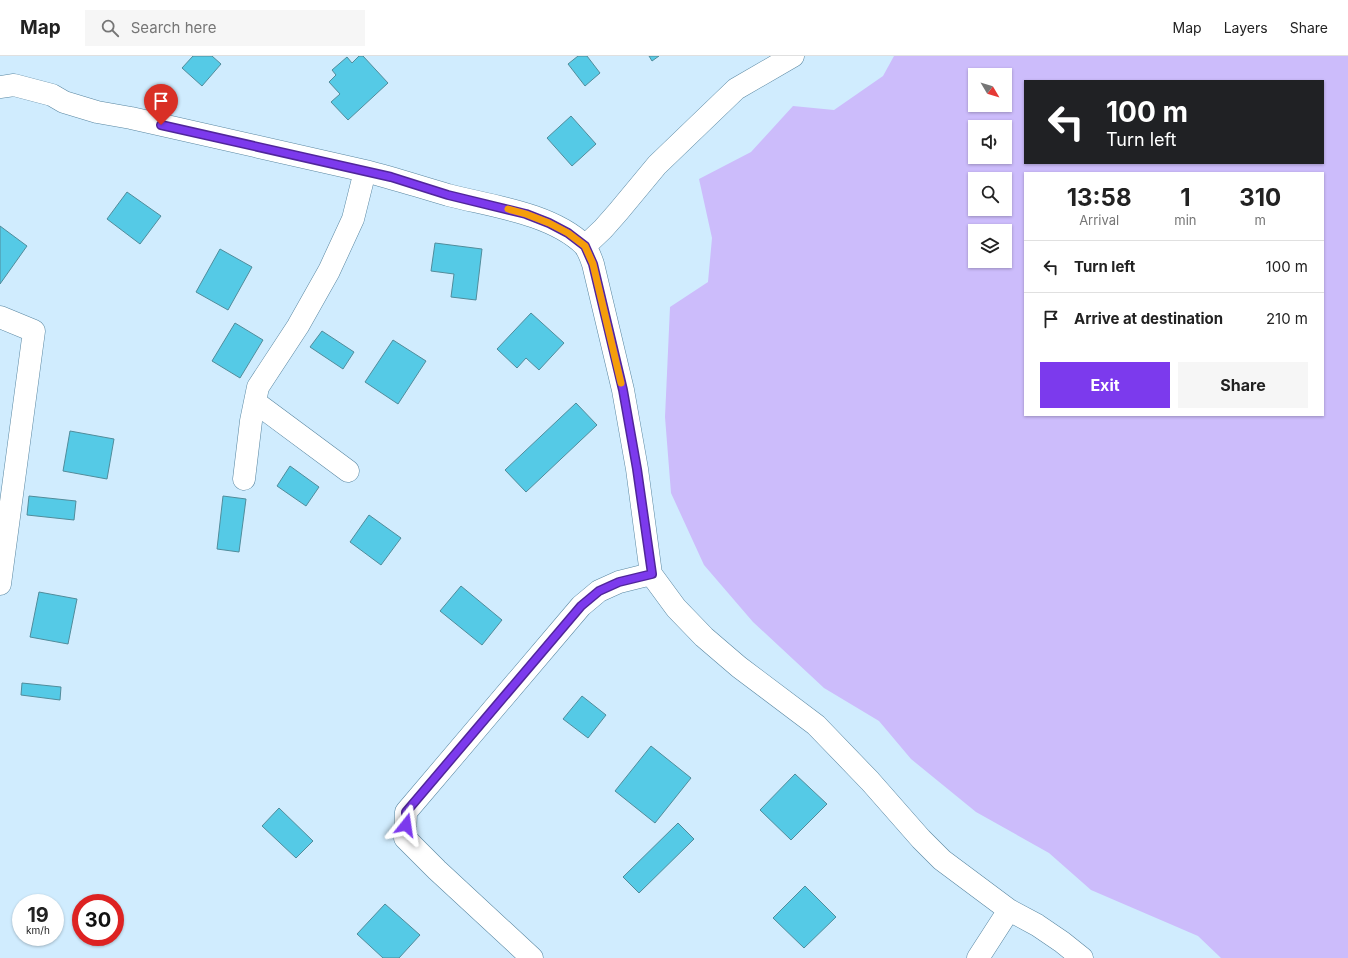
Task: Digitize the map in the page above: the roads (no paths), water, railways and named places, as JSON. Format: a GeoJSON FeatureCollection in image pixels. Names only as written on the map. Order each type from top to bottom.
{"type":"FeatureCollection","features":[{"type":"Feature","properties":{"kind":"street"},"geometry":{"type":"LineString","coordinates":[[585,246],[603,229],[657,165],[736,89],[794,56]]}},
{"type":"Feature","properties":{"kind":"street"},"geometry":{"type":"LineString","coordinates":[[0,87],[14,85],[52,96],[64,102],[96,112],[154,123],[391,177],[448,195],[526,214],[549,223],[568,233],[585,246],[593,264],[623,390],[637,469],[652,574],[676,608],[704,637],[739,668],[816,725],[870,781],[921,839],[942,860],[1009,910],[1037,925],[1082,958]]}},
{"type":"Feature","properties":{"kind":"street"},"geometry":{"type":"LineString","coordinates":[[244,479],[251,421],[258,387],[298,326],[329,271],[352,219],[365,171]]}},
{"type":"Feature","properties":{"kind":"street"},"geometry":{"type":"LineString","coordinates":[[0,317],[34,331],[0,584]]}},
{"type":"Feature","properties":{"kind":"street"},"geometry":{"type":"LineString","coordinates":[[255,402],[348,471]]}},
{"type":"Feature","properties":{"kind":"street"},"geometry":{"type":"LineString","coordinates":[[532,958],[437,870],[405,838],[406,812],[581,606],[599,591],[619,582],[652,574]]}},
{"type":"Feature","properties":{"kind":"street"},"geometry":{"type":"LineString","coordinates":[[978,958],[1009,910]]}}]}
